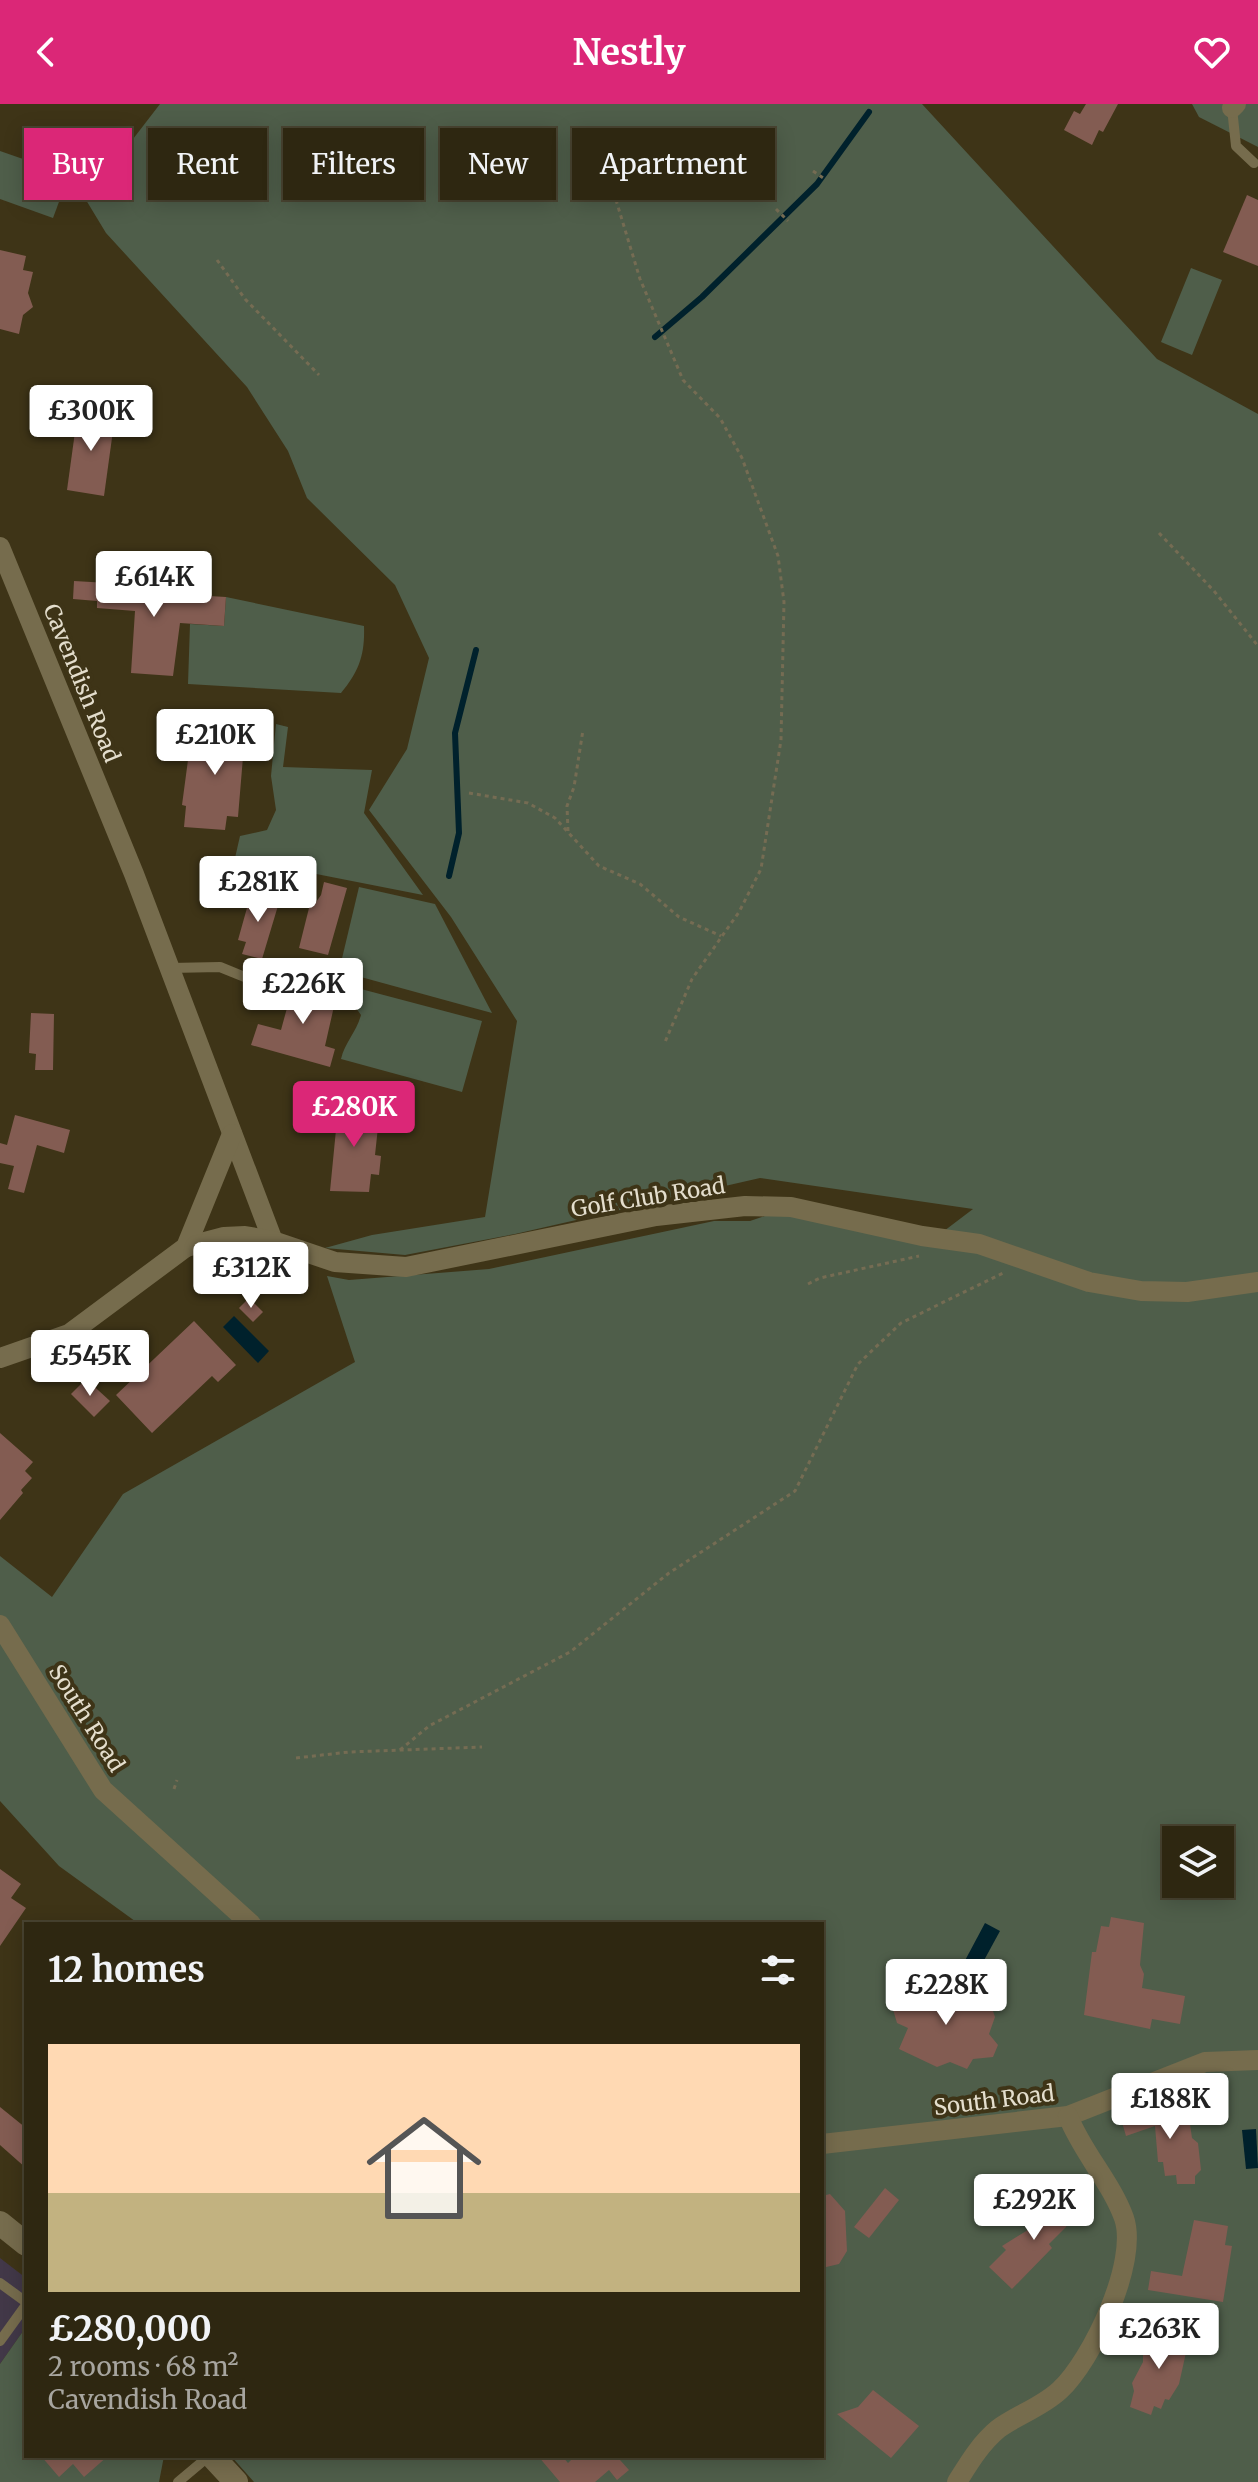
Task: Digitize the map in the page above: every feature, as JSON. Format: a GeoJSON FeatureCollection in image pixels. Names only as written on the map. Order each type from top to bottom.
{"type":"FeatureCollection","features":[{"type":"Feature","properties":{"kind":"main road"},"geometry":{"type":"LineString","coordinates":[[0,2223],[24,2242]]}},
{"type":"Feature","properties":{"kind":"main road"},"geometry":{"type":"LineString","coordinates":[[212,2458],[236,2482]]}},
{"type":"Feature","properties":{"kind":"street","name":"Cavendish Road"},"geometry":{"type":"LineString","coordinates":[[0,547],[170,968],[273,1241]]}},
{"type":"Feature","properties":{"kind":"street"},"geometry":{"type":"LineString","coordinates":[[0,1358],[46,1345],[69,1334],[186,1247],[232,1134]]}},
{"type":"Feature","properties":{"kind":"street","name":"Golf Club Road"},"geometry":{"type":"LineString","coordinates":[[186,1247],[224,1237],[273,1241],[335,1262],[406,1267],[656,1216],[745,1206],[791,1207],[922,1236],[979,1244],[1102,1285],[1141,1291],[1187,1292],[1258,1282]]}},
{"type":"Feature","properties":{"kind":"street","name":"South Road"},"geometry":{"type":"LineString","coordinates":[[0,1625],[103,1790],[249,1922]]}},
{"type":"Feature","properties":{"kind":"street","name":"South Road"},"geometry":{"type":"LineString","coordinates":[[824,2144],[1068,2116],[1205,2062],[1258,2060]]}},
{"type":"Feature","properties":{"kind":"street"},"geometry":{"type":"LineString","coordinates":[[957,2482],[980,2445],[999,2429],[1056,2394],[1072,2377],[1121,2283],[1127,2251],[1124,2217],[1068,2116]]}},
{"type":"Feature","properties":{"kind":"lane"},"geometry":{"type":"LineString","coordinates":[[1234,106],[1236,146],[1254,163]]}},
{"type":"Feature","properties":{"kind":"lane"},"geometry":{"type":"LineString","coordinates":[[170,968],[220,967],[262,984]]}},
{"type":"Feature","properties":{"kind":"lane"},"geometry":{"type":"LineString","coordinates":[[0,2283],[24,2302]]}},
{"type":"Feature","properties":{"kind":"lane"},"geometry":{"type":"LineString","coordinates":[[0,2341],[24,2307]]}},
{"type":"Feature","properties":{"kind":"lane"},"geometry":{"type":"LineString","coordinates":[[178,2482],[208,2458]]}},
{"type":"Feature","properties":{"kind":"path"},"geometry":{"type":"LineString","coordinates":[[813,171],[826,180]]}},
{"type":"Feature","properties":{"kind":"path"},"geometry":{"type":"LineString","coordinates":[[616,200],[640,279],[683,380],[720,418],[731,435],[765,517],[780,568],[784,602],[781,740],[774,801],[755,885],[692,979],[665,1042]]}},
{"type":"Feature","properties":{"kind":"path"},"geometry":{"type":"LineString","coordinates":[[776,209],[788,221]]}},
{"type":"Feature","properties":{"kind":"path"},"geometry":{"type":"LineString","coordinates":[[217,260],[245,299],[319,375]]}},
{"type":"Feature","properties":{"kind":"path"},"geometry":{"type":"LineString","coordinates":[[1159,533],[1214,591],[1258,646]]}},
{"type":"Feature","properties":{"kind":"path"},"geometry":{"type":"LineString","coordinates":[[569,835],[567,806],[574,787],[583,730]]}},
{"type":"Feature","properties":{"kind":"path"},"geometry":{"type":"LineString","coordinates":[[469,793],[528,803],[555,818],[599,866],[640,884],[679,917],[722,936]]}},
{"type":"Feature","properties":{"kind":"path"},"geometry":{"type":"LineString","coordinates":[[808,1284],[820,1278],[884,1262],[904,1262],[923,1254]]}},
{"type":"Feature","properties":{"kind":"path"},"geometry":{"type":"LineString","coordinates":[[400,1750],[429,1726],[570,1652],[669,1573],[795,1491],[858,1364],[869,1352],[901,1323],[1014,1269]]}},
{"type":"Feature","properties":{"kind":"path"},"geometry":{"type":"LineString","coordinates":[[296,1758],[482,1747]]}},
{"type":"Feature","properties":{"kind":"path"},"geometry":{"type":"LineString","coordinates":[[174,1789],[177,1780]]}},
{"type":"Feature","properties":{"kind":"shaded area"},"geometry":{"type":"Polygon","coordinates":[[[0,2258],[24,2276],[24,2330],[0,2364],[0,2258]]]}},
{"type":"Feature","properties":{"kind":"green space"},"geometry":{"type":"Polygon","coordinates":[[[160,104],[922,104],[1157,359],[1258,414],[1258,2482],[254,2482],[233,2458],[824,2458],[824,1922],[136,1922],[59,1866],[0,1801],[0,1556],[52,1597],[123,1494],[355,1362],[327,1276],[349,1280],[489,1269],[714,1221],[750,1221],[791,1207],[944,1231],[973,1209],[760,1178],[515,1234],[405,1255],[325,1248],[372,1235],[485,1217],[517,1021],[451,917],[369,810],[407,749],[429,658],[395,585],[307,498],[288,451],[247,387],[106,233],[86,200],[132,200],[132,140],[160,104]]]}},
{"type":"Feature","properties":{"kind":"green space"},"geometry":{"type":"Polygon","coordinates":[[[1192,104],[1258,104],[1258,147],[1199,117],[1192,104]]]}},
{"type":"Feature","properties":{"kind":"green space"},"geometry":{"type":"Polygon","coordinates":[[[0,151],[24,159],[24,200],[60,200],[53,218],[0,199],[0,151]]]}},
{"type":"Feature","properties":{"kind":"green space"},"geometry":{"type":"Polygon","coordinates":[[[1191,268],[1222,280],[1192,355],[1161,342],[1191,268]]]}},
{"type":"Feature","properties":{"kind":"green space"},"geometry":{"type":"Polygon","coordinates":[[[226,597],[364,626],[360,662],[341,693],[188,684],[190,624],[224,626],[226,597]]]}},
{"type":"Feature","properties":{"kind":"green space"},"geometry":{"type":"Polygon","coordinates":[[[276,724],[288,727],[283,767],[372,770],[364,813],[423,895],[235,858],[240,836],[267,830],[276,810],[271,776],[276,724]]]}},
{"type":"Feature","properties":{"kind":"green space"},"geometry":{"type":"Polygon","coordinates":[[[359,887],[435,904],[492,1013],[339,971],[359,887]]]}},
{"type":"Feature","properties":{"kind":"green space"},"geometry":{"type":"Polygon","coordinates":[[[361,989],[482,1021],[462,1092],[341,1059],[361,1015],[356,1008],[361,989]]]}},
{"type":"Feature","properties":{"kind":"green space"},"geometry":{"type":"Polygon","coordinates":[[[24,2330],[24,2458],[164,2458],[159,2482],[0,2482],[0,2364],[24,2330]]]}},
{"type":"Feature","properties":{"kind":"water"},"geometry":{"type":"Polygon","coordinates":[[[234,1316],[269,1351],[258,1363],[223,1327],[234,1316]]]}},
{"type":"Feature","properties":{"kind":"water"},"geometry":{"type":"Polygon","coordinates":[[[985,1923],[1000,1931],[976,1975],[961,1968],[985,1923]]]}},
{"type":"Feature","properties":{"kind":"water"},"geometry":{"type":"Polygon","coordinates":[[[1256,2129],[1258,2168],[1246,2169],[1242,2130],[1256,2129]]]}},
{"type":"Feature","properties":{"kind":"building"},"geometry":{"type":"Polygon","coordinates":[[[1086,104],[1118,104],[1092,145],[1064,130],[1074,111],[1080,114],[1086,104]]]}},
{"type":"Feature","properties":{"kind":"building"},"geometry":{"type":"Polygon","coordinates":[[[1247,195],[1258,200],[1258,266],[1223,252],[1247,195]]]}},
{"type":"Feature","properties":{"kind":"building"},"geometry":{"type":"Polygon","coordinates":[[[0,250],[26,256],[23,270],[33,272],[28,293],[33,307],[23,315],[19,334],[0,329],[0,250]]]}},
{"type":"Feature","properties":{"kind":"building"},"geometry":{"type":"Polygon","coordinates":[[[78,410],[115,416],[104,496],[67,490],[78,410]]]}},
{"type":"Feature","properties":{"kind":"building"},"geometry":{"type":"Polygon","coordinates":[[[74,581],[160,586],[159,593],[226,597],[224,626],[180,623],[173,676],[131,673],[135,611],[97,608],[97,601],[73,599],[74,581]]]}},
{"type":"Feature","properties":{"kind":"building"},"geometry":{"type":"Polygon","coordinates":[[[192,730],[259,735],[257,758],[243,757],[238,817],[227,816],[225,830],[184,827],[186,806],[182,805],[192,730]]]}},
{"type":"Feature","properties":{"kind":"building"},"geometry":{"type":"Polygon","coordinates":[[[324,882],[347,888],[328,955],[299,948],[310,904],[314,905],[321,895],[324,882]]]}},
{"type":"Feature","properties":{"kind":"building"},"geometry":{"type":"Polygon","coordinates":[[[252,890],[280,899],[262,959],[242,954],[246,942],[238,940],[252,890]]]}},
{"type":"Feature","properties":{"kind":"building"},"geometry":{"type":"Polygon","coordinates":[[[301,980],[333,989],[332,992],[337,993],[325,1046],[335,1049],[330,1067],[251,1045],[258,1024],[281,1030],[290,997],[301,980]]]}},
{"type":"Feature","properties":{"kind":"building"},"geometry":{"type":"Polygon","coordinates":[[[31,1013],[54,1014],[53,1070],[35,1070],[36,1054],[29,1053],[31,1013]]]}},
{"type":"Feature","properties":{"kind":"building"},"geometry":{"type":"Polygon","coordinates":[[[339,1099],[368,1102],[366,1120],[378,1127],[375,1155],[381,1156],[379,1175],[371,1174],[369,1192],[330,1191],[339,1099]]]}},
{"type":"Feature","properties":{"kind":"building"},"geometry":{"type":"Polygon","coordinates":[[[15,1115],[70,1130],[64,1153],[37,1145],[24,1193],[8,1189],[14,1166],[0,1163],[0,1143],[7,1145],[15,1115]]]}},
{"type":"Feature","properties":{"kind":"building"},"geometry":{"type":"Polygon","coordinates":[[[249,1298],[263,1312],[253,1322],[239,1308],[249,1298]]]}},
{"type":"Feature","properties":{"kind":"building"},"geometry":{"type":"Polygon","coordinates":[[[194,1321],[236,1365],[218,1382],[212,1376],[152,1433],[116,1395],[194,1321]]]}},
{"type":"Feature","properties":{"kind":"building"},"geometry":{"type":"Polygon","coordinates":[[[86,1379],[110,1401],[94,1417],[71,1394],[86,1379]]]}},
{"type":"Feature","properties":{"kind":"building"},"geometry":{"type":"Polygon","coordinates":[[[0,1433],[33,1462],[25,1471],[32,1478],[0,1520],[0,1433]]]}},
{"type":"Feature","properties":{"kind":"building"},"geometry":{"type":"Polygon","coordinates":[[[0,1869],[21,1884],[11,1898],[26,1908],[0,1946],[0,1869]]]}},
{"type":"Feature","properties":{"kind":"building"},"geometry":{"type":"Polygon","coordinates":[[[1111,1917],[1144,1923],[1140,1965],[1144,1974],[1142,1988],[1185,1996],[1180,2024],[1152,2019],[1150,2029],[1084,2015],[1092,1952],[1096,1952],[1101,1926],[1109,1927],[1111,1917]]]}},
{"type":"Feature","properties":{"kind":"building"},"geometry":{"type":"Polygon","coordinates":[[[934,1981],[943,1983],[954,1998],[967,2004],[981,1999],[990,2002],[995,2017],[989,2034],[998,2045],[993,2057],[973,2059],[967,2069],[950,2062],[937,2067],[899,2049],[908,2028],[897,2023],[892,2006],[912,1998],[919,1985],[934,1981]]]}},
{"type":"Feature","properties":{"kind":"building"},"geometry":{"type":"Polygon","coordinates":[[[1162,2105],[1164,2113],[1188,2110],[1192,2138],[1198,2143],[1201,2170],[1195,2176],[1195,2184],[1177,2184],[1176,2175],[1165,2176],[1163,2162],[1158,2162],[1155,2126],[1126,2136],[1121,2119],[1162,2105]]]}},
{"type":"Feature","properties":{"kind":"building"},"geometry":{"type":"Polygon","coordinates":[[[0,2107],[24,2126],[24,2166],[0,2145],[0,2107]]]}},
{"type":"Feature","properties":{"kind":"building"},"geometry":{"type":"Polygon","coordinates":[[[885,2188],[899,2200],[869,2238],[854,2227],[885,2188]]]}},
{"type":"Feature","properties":{"kind":"building"},"geometry":{"type":"Polygon","coordinates":[[[1056,2190],[1076,2198],[1066,2227],[1049,2244],[1052,2248],[1012,2289],[989,2267],[1006,2250],[1002,2246],[1044,2220],[1056,2190]]]}},
{"type":"Feature","properties":{"kind":"building"},"geometry":{"type":"Polygon","coordinates":[[[830,2194],[845,2211],[847,2251],[839,2264],[824,2268],[824,2196],[830,2194]]]}},
{"type":"Feature","properties":{"kind":"building"},"geometry":{"type":"Polygon","coordinates":[[[1194,2220],[1228,2226],[1225,2245],[1232,2246],[1223,2302],[1148,2290],[1151,2271],[1182,2276],[1194,2220]]]}},
{"type":"Feature","properties":{"kind":"building"},"geometry":{"type":"Polygon","coordinates":[[[1160,2327],[1187,2334],[1184,2348],[1187,2348],[1179,2384],[1169,2400],[1165,2399],[1161,2409],[1154,2406],[1151,2415],[1130,2407],[1134,2391],[1132,2383],[1143,2362],[1143,2351],[1151,2346],[1160,2327]]]}},
{"type":"Feature","properties":{"kind":"building"},"geometry":{"type":"Polygon","coordinates":[[[873,2390],[919,2426],[891,2458],[837,2414],[858,2407],[873,2390]]]}},
{"type":"Feature","properties":{"kind":"building"},"geometry":{"type":"Polygon","coordinates":[[[43,2458],[106,2458],[84,2477],[73,2464],[59,2477],[43,2458]]]}},
{"type":"Feature","properties":{"kind":"building"},"geometry":{"type":"Polygon","coordinates":[[[540,2458],[564,2458],[568,2463],[573,2458],[622,2458],[620,2460],[629,2470],[617,2480],[609,2470],[595,2482],[560,2482],[540,2458]]]}},
{"type":"Feature","properties":{"kind":"waterway"},"geometry":{"type":"LineString","coordinates":[[655,337],[702,297],[817,184],[869,112]]}},
{"type":"Feature","properties":{"kind":"waterway"},"geometry":{"type":"LineString","coordinates":[[449,876],[459,833],[455,733],[476,650]]}}]}
